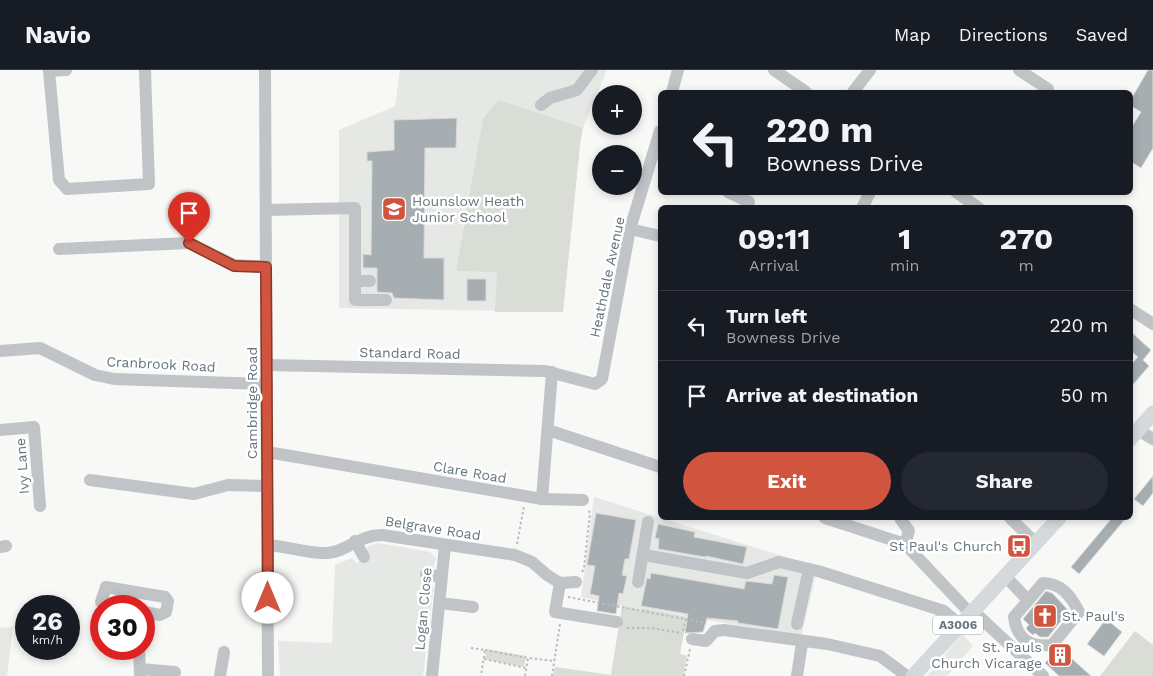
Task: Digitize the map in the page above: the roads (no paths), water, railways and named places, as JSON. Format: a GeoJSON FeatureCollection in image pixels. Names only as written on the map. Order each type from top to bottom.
{"type":"FeatureCollection","features":[{"type":"Feature","properties":{"kind":"main road"},"geometry":{"type":"LineString","coordinates":[[1134,434],[1153,413]]}},
{"type":"Feature","properties":{"kind":"main road","name":"A3006"},"geometry":{"type":"LineString","coordinates":[[913,676],[959,624],[1057,520]]}},
{"type":"Feature","properties":{"kind":"street"},"geometry":{"type":"LineString","coordinates":[[66,70],[49,71],[60,180],[67,189],[149,184],[145,70]]}},
{"type":"Feature","properties":{"kind":"street","name":"Cambridge Road"},"geometry":{"type":"LineString","coordinates":[[265,70],[268,676]]}},
{"type":"Feature","properties":{"kind":"street"},"geometry":{"type":"LineString","coordinates":[[541,105],[550,98],[577,90],[592,70]]}},
{"type":"Feature","properties":{"kind":"street"},"geometry":{"type":"LineString","coordinates":[[673,90],[678,70]]}},
{"type":"Feature","properties":{"kind":"street"},"geometry":{"type":"LineString","coordinates":[[774,70],[790,75],[804,90]]}},
{"type":"Feature","properties":{"kind":"street"},"geometry":{"type":"LineString","coordinates":[[855,90],[870,70]]}},
{"type":"Feature","properties":{"kind":"street"},"geometry":{"type":"LineString","coordinates":[[1019,70],[1048,89]]}},
{"type":"Feature","properties":{"kind":"street","name":"Heathdale Avenue"},"geometry":{"type":"LineString","coordinates":[[552,372],[595,384],[602,379],[630,229],[658,138]]}},
{"type":"Feature","properties":{"kind":"street"},"geometry":{"type":"LineString","coordinates":[[960,195],[975,205]]}},
{"type":"Feature","properties":{"kind":"street"},"geometry":{"type":"LineString","coordinates":[[732,199],[750,202]]}},
{"type":"Feature","properties":{"kind":"street"},"geometry":{"type":"LineString","coordinates":[[266,210],[355,208],[355,300],[386,300]]}},
{"type":"Feature","properties":{"kind":"street"},"geometry":{"type":"LineString","coordinates":[[630,229],[658,236]]}},
{"type":"Feature","properties":{"kind":"street"},"geometry":{"type":"LineString","coordinates":[[59,249],[189,243],[234,266],[266,267]]}},
{"type":"Feature","properties":{"kind":"street"},"geometry":{"type":"LineString","coordinates":[[355,281],[370,281]]}},
{"type":"Feature","properties":{"kind":"street"},"geometry":{"type":"LineString","coordinates":[[1133,311],[1153,324]]}},
{"type":"Feature","properties":{"kind":"street","name":"Cranbrook Road"},"geometry":{"type":"LineString","coordinates":[[0,352],[40,348],[95,376],[114,379],[267,384]]}},
{"type":"Feature","properties":{"kind":"street","name":"Standard Road"},"geometry":{"type":"LineString","coordinates":[[267,365],[552,372]]}},
{"type":"Feature","properties":{"kind":"street"},"geometry":{"type":"LineString","coordinates":[[542,499],[552,372]]}},
{"type":"Feature","properties":{"kind":"street","name":"Ivy Lane"},"geometry":{"type":"LineString","coordinates":[[0,430],[34,427],[40,506]]}},
{"type":"Feature","properties":{"kind":"street"},"geometry":{"type":"LineString","coordinates":[[548,430],[658,466]]}},
{"type":"Feature","properties":{"kind":"street"},"geometry":{"type":"LineString","coordinates":[[1134,434],[1153,439]]}},
{"type":"Feature","properties":{"kind":"street","name":"Clare Road"},"geometry":{"type":"LineString","coordinates":[[267,452],[525,497],[583,500]]}},
{"type":"Feature","properties":{"kind":"street"},"geometry":{"type":"LineString","coordinates":[[90,480],[194,494],[228,485],[267,486]]}},
{"type":"Feature","properties":{"kind":"street"},"geometry":{"type":"LineString","coordinates":[[831,520],[905,544],[971,612],[1043,676]]}},
{"type":"Feature","properties":{"kind":"street"},"geometry":{"type":"LineString","coordinates":[[901,520],[909,531],[905,544]]}},
{"type":"Feature","properties":{"kind":"street"},"geometry":{"type":"LineString","coordinates":[[1012,520],[1036,543]]}},
{"type":"Feature","properties":{"kind":"street"},"geometry":{"type":"LineString","coordinates":[[638,582],[648,522]]}},
{"type":"Feature","properties":{"kind":"street","name":"Belgrave Road"},"geometry":{"type":"LineString","coordinates":[[268,545],[327,553],[341,550],[355,541],[371,535],[382,535],[445,546],[515,555],[532,562],[559,589]]}},
{"type":"Feature","properties":{"kind":"street"},"geometry":{"type":"LineString","coordinates":[[355,541],[364,557]]}},
{"type":"Feature","properties":{"kind":"street","name":"Logan Close"},"geometry":{"type":"LineString","coordinates":[[432,676],[445,546]]}},
{"type":"Feature","properties":{"kind":"street"},"geometry":{"type":"LineString","coordinates":[[644,554],[747,573],[779,562],[809,569],[944,611],[959,624]]}},
{"type":"Feature","properties":{"kind":"street"},"geometry":{"type":"LineString","coordinates":[[797,624],[809,569]]}},
{"type":"Feature","properties":{"kind":"street"},"geometry":{"type":"LineString","coordinates":[[426,574],[441,577]]}},
{"type":"Feature","properties":{"kind":"street"},"geometry":{"type":"LineString","coordinates":[[1005,576],[1028,600]]}},
{"type":"Feature","properties":{"kind":"street"},"geometry":{"type":"LineString","coordinates":[[576,582],[559,589],[558,613],[617,622]]}},
{"type":"Feature","properties":{"kind":"street"},"geometry":{"type":"LineString","coordinates":[[1043,582],[1051,583],[1062,588],[1073,600],[1079,612],[1052,646],[1039,646],[1022,638],[1015,629],[1014,617],[1028,600],[1043,582]]}},
{"type":"Feature","properties":{"kind":"street"},"geometry":{"type":"LineString","coordinates":[[104,595],[106,587],[154,595]]}},
{"type":"Feature","properties":{"kind":"street"},"geometry":{"type":"LineString","coordinates":[[155,595],[165,597],[168,601],[166,612],[155,613]]}},
{"type":"Feature","properties":{"kind":"street"},"geometry":{"type":"LineString","coordinates":[[440,603],[473,607]]}},
{"type":"Feature","properties":{"kind":"street"},"geometry":{"type":"LineString","coordinates":[[687,636],[706,641],[715,631],[724,630],[827,644],[880,656],[907,676]]}},
{"type":"Feature","properties":{"kind":"street"},"geometry":{"type":"LineString","coordinates":[[797,676],[802,642]]}},
{"type":"Feature","properties":{"kind":"street"},"geometry":{"type":"LineString","coordinates":[[220,676],[224,652]]}},
{"type":"Feature","properties":{"kind":"street"},"geometry":{"type":"LineString","coordinates":[[139,660],[140,673],[175,672]]}},
{"type":"Feature","properties":{"kind":"place","name":"Hounslow Heath Junior School"},"geometry":{"type":"Point","coordinates":[394,209]}},
{"type":"Feature","properties":{"kind":"place","name":"St Paul's Church"},"geometry":{"type":"Point","coordinates":[1019,546]}},
{"type":"Feature","properties":{"kind":"place","name":"St. Paul's"},"geometry":{"type":"Point","coordinates":[1045,616]}},
{"type":"Feature","properties":{"kind":"place","name":"St. Pauls Church Vicarage"},"geometry":{"type":"Point","coordinates":[1060,655]}}]}
